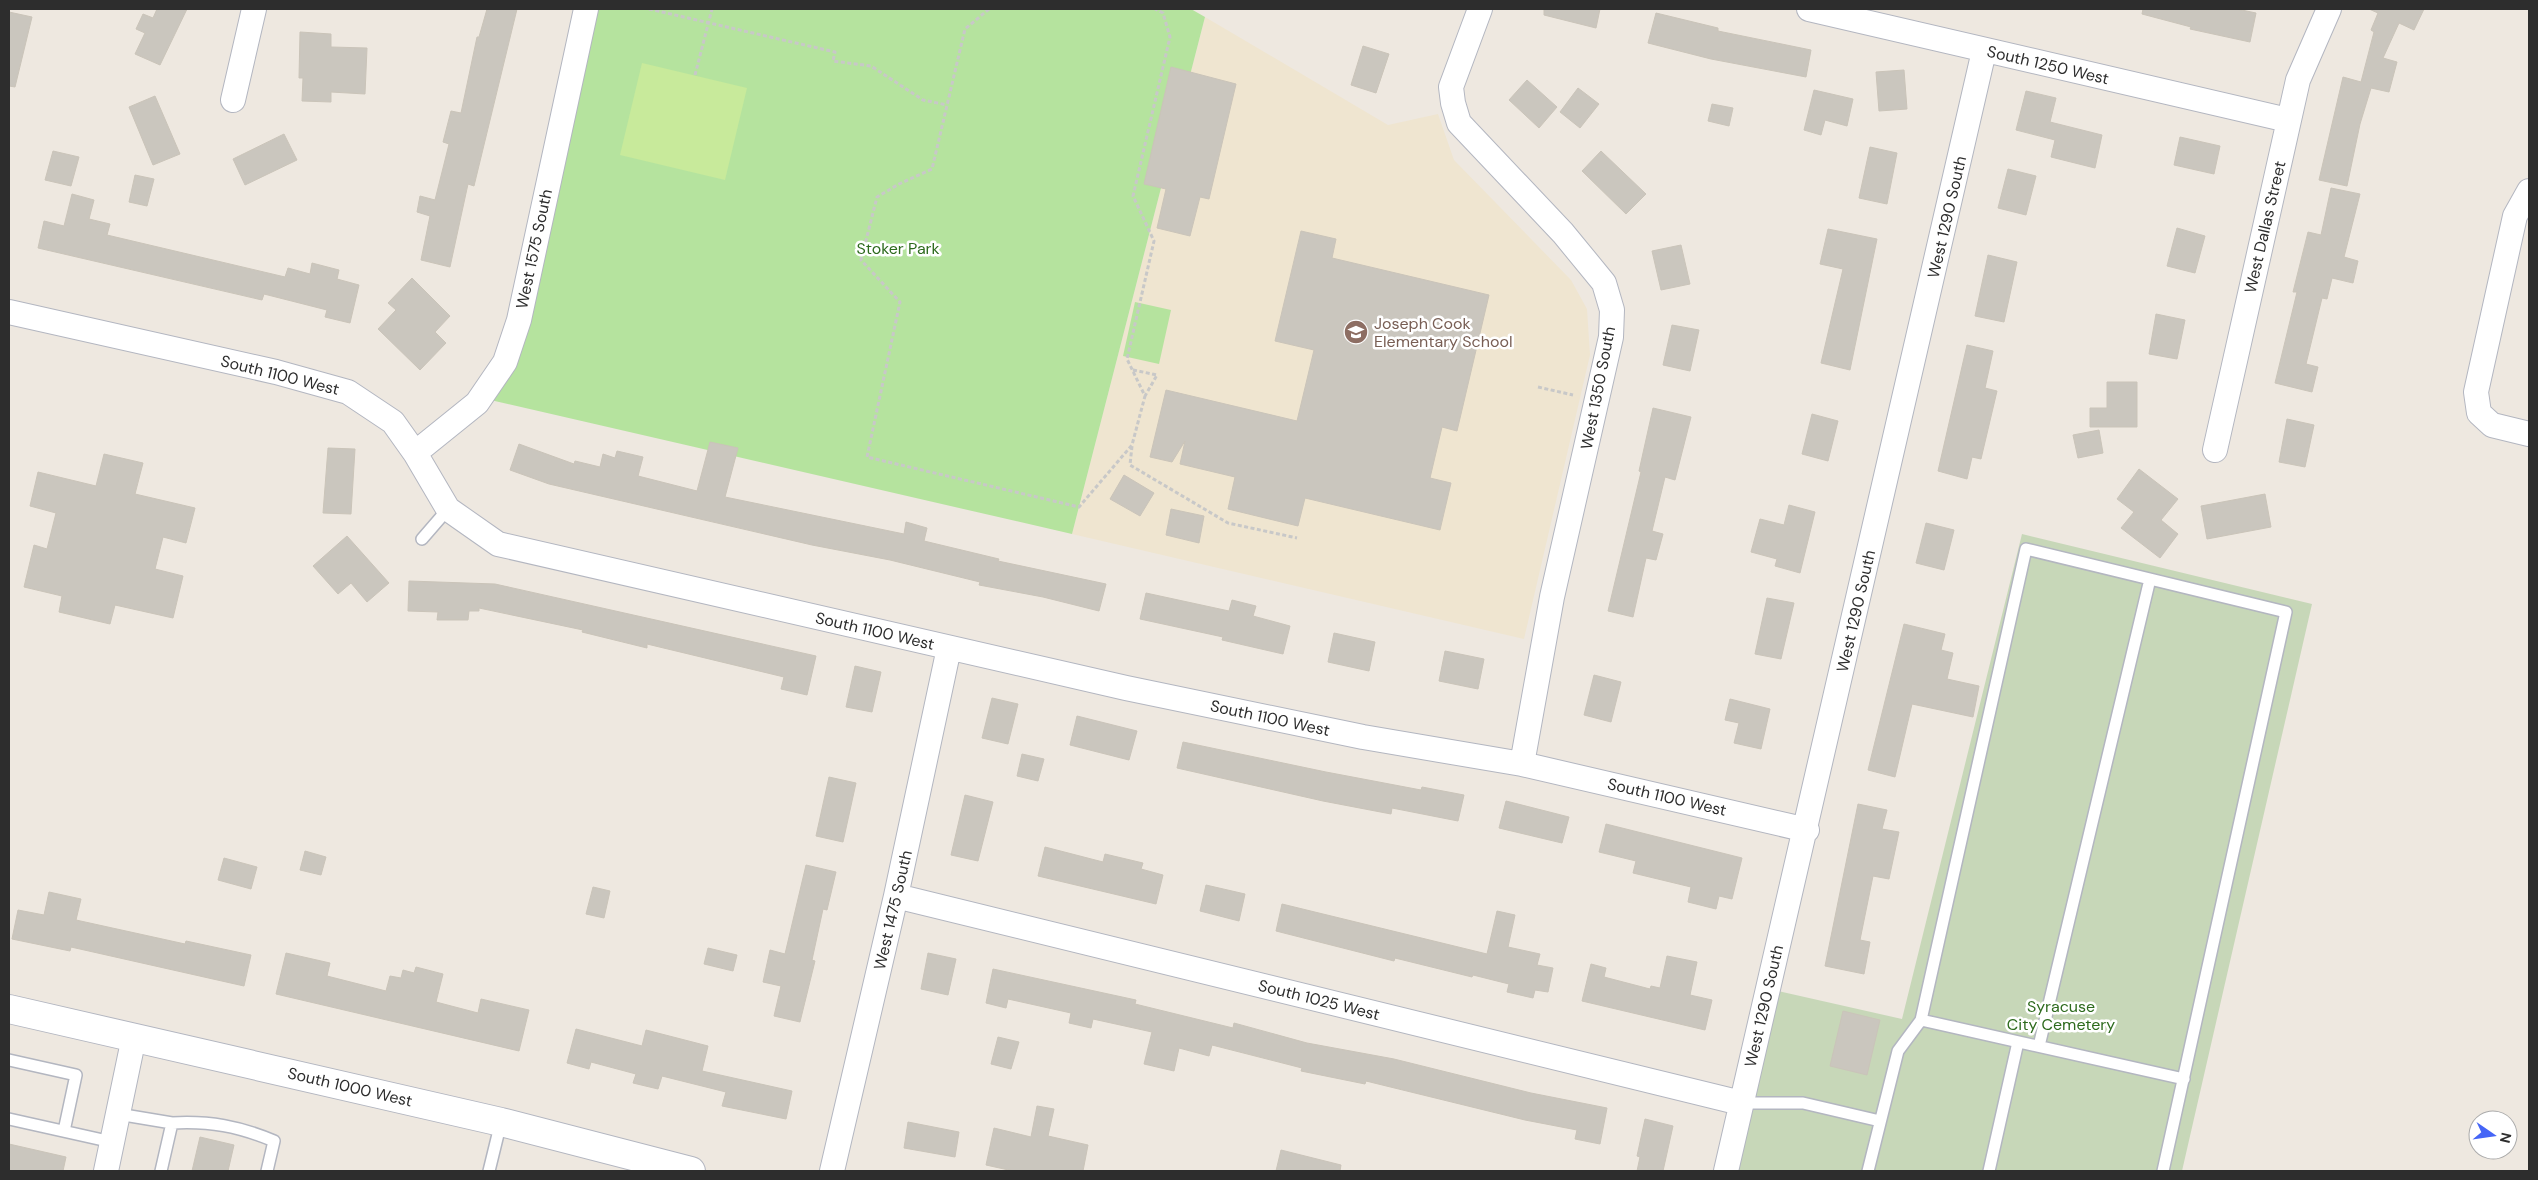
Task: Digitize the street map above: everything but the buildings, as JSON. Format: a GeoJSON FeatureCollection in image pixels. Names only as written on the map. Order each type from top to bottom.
{"type":"FeatureCollection","features":[{"type":"Feature","properties":{"kind":"main road","name":"South 1000 West"},"geometry":{"type":"LineString","coordinates":[[9,1009],[501,1122],[691,1171]]}},
{"type":"Feature","properties":{"kind":"street"},"geometry":{"type":"LineString","coordinates":[[232,100],[254,9]]}},
{"type":"Feature","properties":{"kind":"street","name":"West 1575 South"},"geometry":{"type":"LineString","coordinates":[[415,452],[477,403],[505,362],[519,320],[586,9]]}},
{"type":"Feature","properties":{"kind":"street","name":"West 1350 South"},"geometry":{"type":"LineString","coordinates":[[1480,9],[1451,87],[1452,103],[1459,123],[1563,233],[1604,283],[1612,310],[1610,346],[1552,597],[1522,764]]}},
{"type":"Feature","properties":{"kind":"street","name":"South 1250 West"},"geometry":{"type":"LineString","coordinates":[[1808,9],[2288,120]]}},
{"type":"Feature","properties":{"kind":"street","name":"West Dallas Street"},"geometry":{"type":"LineString","coordinates":[[2215,450],[2298,80],[2329,9]]}},
{"type":"Feature","properties":{"kind":"street","name":"West 1290 South"},"geometry":{"type":"LineString","coordinates":[[1726,1171],[1984,51]]}},
{"type":"Feature","properties":{"kind":"street"},"geometry":{"type":"LineString","coordinates":[[2529,191],[2515,216],[2476,392],[2479,413],[2492,425],[2529,434]]}},
{"type":"Feature","properties":{"kind":"street","name":"South 1100 West"},"geometry":{"type":"LineString","coordinates":[[9,312],[276,372],[348,392],[393,422],[415,452],[448,508],[498,544],[1126,688],[1363,737],[1522,764],[1806,830]]}},
{"type":"Feature","properties":{"kind":"street","name":"West 1475 South"},"geometry":{"type":"LineString","coordinates":[[832,1171],[896,896],[949,648]]}},
{"type":"Feature","properties":{"kind":"street","name":"South 1025 West"},"geometry":{"type":"LineString","coordinates":[[896,896],[1741,1103]]}},
{"type":"Feature","properties":{"kind":"street"},"geometry":{"type":"LineString","coordinates":[[106,1171],[134,1038]]}},
{"type":"Feature","properties":{"kind":"lane"},"geometry":{"type":"LineString","coordinates":[[422,539],[448,508]]}},
{"type":"Feature","properties":{"kind":"lane"},"geometry":{"type":"LineString","coordinates":[[1868,1171],[1898,1051],[1921,1020],[2026,549],[2286,612],[2163,1171]]}},
{"type":"Feature","properties":{"kind":"lane"},"geometry":{"type":"LineString","coordinates":[[2039,1046],[2150,579]]}},
{"type":"Feature","properties":{"kind":"lane"},"geometry":{"type":"LineString","coordinates":[[1921,1020],[2184,1079]]}},
{"type":"Feature","properties":{"kind":"lane"},"geometry":{"type":"LineString","coordinates":[[1989,1171],[2018,1042]]}},
{"type":"Feature","properties":{"kind":"lane"},"geometry":{"type":"LineString","coordinates":[[9,1060],[76,1075],[64,1131]]}},
{"type":"Feature","properties":{"kind":"lane"},"geometry":{"type":"LineString","coordinates":[[1741,1103],[1803,1103],[1880,1121]]}},
{"type":"Feature","properties":{"kind":"lane"},"geometry":{"type":"LineString","coordinates":[[118,1114],[172,1124],[205,1122],[248,1130],[274,1141],[267,1171]]}},
{"type":"Feature","properties":{"kind":"lane"},"geometry":{"type":"LineString","coordinates":[[9,1119],[112,1142]]}},
{"type":"Feature","properties":{"kind":"lane"},"geometry":{"type":"LineString","coordinates":[[489,1171],[501,1122]]}},
{"type":"Feature","properties":{"kind":"lane"},"geometry":{"type":"LineString","coordinates":[[161,1171],[172,1124]]}},
{"type":"Feature","properties":{"kind":"path"},"geometry":{"type":"LineString","coordinates":[[649,9],[835,52],[833,61],[871,66],[923,100],[947,105]]}},
{"type":"Feature","properties":{"kind":"path"},"geometry":{"type":"LineString","coordinates":[[695,75],[712,9]]}},
{"type":"Feature","properties":{"kind":"path"},"geometry":{"type":"LineString","coordinates":[[989,9],[965,28],[932,169],[899,184],[878,197],[861,260],[900,302],[867,457],[1079,507],[1132,445]]}},
{"type":"Feature","properties":{"kind":"path"},"geometry":{"type":"LineString","coordinates":[[1145,396],[1127,359],[1154,240],[1133,196],[1170,38],[1163,13],[1155,9]]}},
{"type":"Feature","properties":{"kind":"path"},"geometry":{"type":"LineString","coordinates":[[1132,370],[1157,375],[1145,396],[1132,445],[1130,466],[1228,523],[1297,538]]}},
{"type":"Feature","properties":{"kind":"path"},"geometry":{"type":"LineString","coordinates":[[1538,387],[1573,396]]}},
{"type":"Feature","properties":{"kind":"shaded area","name":"Joseph Cook Elementary School"},"geometry":{"type":"Polygon","coordinates":[[[1205,17],[1388,125],[1438,114],[1454,160],[1571,280],[1587,309],[1590,355],[1524,639],[1072,534],[1205,17]]]}},
{"type":"Feature","properties":{"kind":"green space","name":"Stoker Park"},"geometry":{"type":"Polygon","coordinates":[[[583,9],[1191,9],[1205,17],[1072,534],[486,399],[505,353],[583,9]]]}},
{"type":"Feature","properties":{"kind":"green space"},"geometry":{"type":"Polygon","coordinates":[[[642,63],[747,88],[725,180],[620,155],[642,63]]]}},
{"type":"Feature","properties":{"kind":"green space"},"geometry":{"type":"Polygon","coordinates":[[[1135,302],[1171,310],[1159,364],[1123,356],[1135,302]]]}},
{"type":"Feature","properties":{"kind":"green space","name":"Syracuse City Cemetery"},"geometry":{"type":"Polygon","coordinates":[[[2022,534],[2312,604],[2182,1171],[1731,1171],[1773,990],[1902,1019],[2022,534]]]}},
{"type":"Feature","properties":{"kind":"place","name":"Joseph Cook Elementary School"},"geometry":{"type":"Point","coordinates":[1356,332]}}]}
